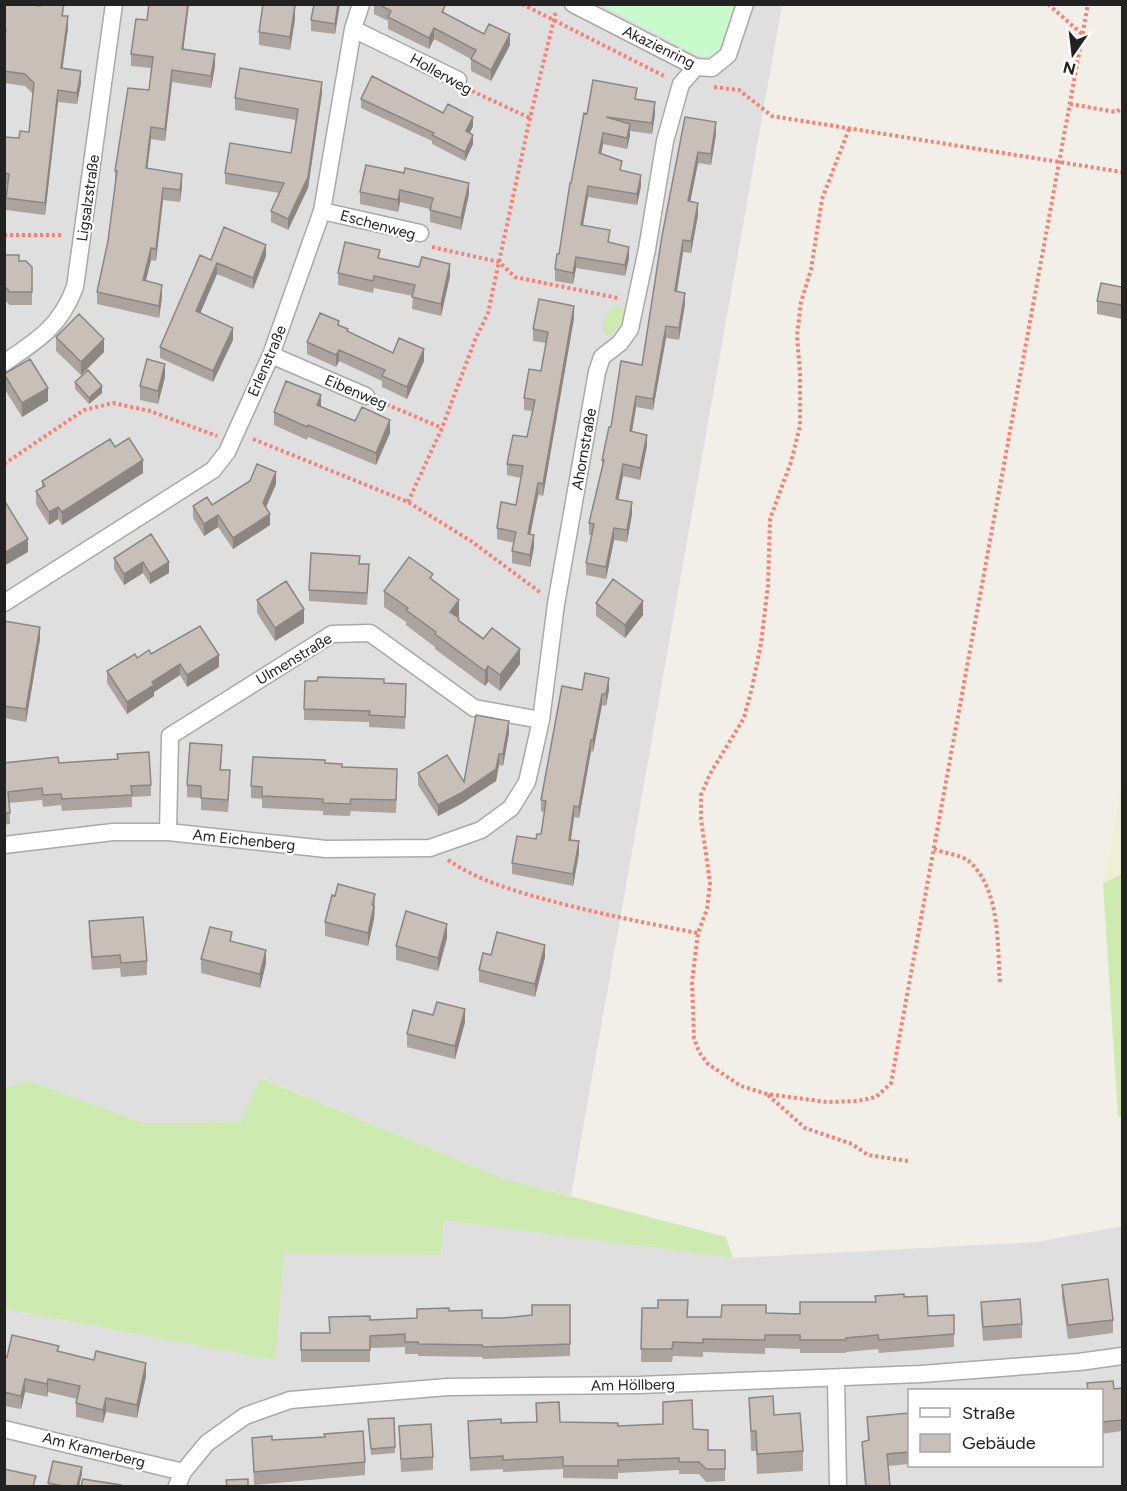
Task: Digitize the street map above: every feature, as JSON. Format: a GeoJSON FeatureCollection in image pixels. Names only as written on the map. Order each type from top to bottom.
{"type":"FeatureCollection","features":[{"type":"Feature","properties":{"kind":"street","name":"Ligsalzstraße"},"geometry":{"type":"LineString","coordinates":[[4,363],[45,335],[70,302],[75,288],[114,4]]}},
{"type":"Feature","properties":{"kind":"street","name":"Erlenstraße"},"geometry":{"type":"LineString","coordinates":[[4,603],[213,470],[227,452],[271,355],[322,211],[353,29],[362,4]]}},
{"type":"Feature","properties":{"kind":"street","name":"Akazienring"},"geometry":{"type":"LineString","coordinates":[[573,4],[696,68],[712,68],[728,55],[746,4]]}},
{"type":"Feature","properties":{"kind":"street","name":"Hollerweg"},"geometry":{"type":"LineString","coordinates":[[353,29],[458,80]]}},
{"type":"Feature","properties":{"kind":"street","name":"Ahornstraße"},"geometry":{"type":"LineString","coordinates":[[481,830],[511,808],[527,782],[540,720],[556,604],[597,372],[602,357],[621,342],[630,329],[665,141],[681,84],[696,68]]}},
{"type":"Feature","properties":{"kind":"street","name":"Eschenweg"},"geometry":{"type":"LineString","coordinates":[[322,211],[420,233]]}},
{"type":"Feature","properties":{"kind":"street","name":"Eibenweg"},"geometry":{"type":"LineString","coordinates":[[271,355],[366,396]]}},
{"type":"Feature","properties":{"kind":"street","name":"Ulmenstraße"},"geometry":{"type":"LineString","coordinates":[[168,832],[170,736],[332,634],[370,633],[474,708],[540,720]]}},
{"type":"Feature","properties":{"kind":"street","name":"Am Eichenberg"},"geometry":{"type":"LineString","coordinates":[[4,845],[113,832],[168,832],[326,849],[430,848],[481,830]]}},
{"type":"Feature","properties":{"kind":"street","name":"Am Höllberg"},"geometry":{"type":"LineString","coordinates":[[180,1479],[207,1443],[245,1416],[290,1400],[448,1387],[639,1385],[921,1374],[1079,1362],[1122,1356]]}},
{"type":"Feature","properties":{"kind":"street"},"geometry":{"type":"LineString","coordinates":[[836,1378],[838,1486]]}},
{"type":"Feature","properties":{"kind":"street","name":"Am Kramerberg"},"geometry":{"type":"LineString","coordinates":[[4,1429],[180,1479]]}},
{"type":"Feature","properties":{"kind":"path"},"geometry":{"type":"LineString","coordinates":[[522,4],[681,84],[739,90],[772,116],[1122,172]]}},
{"type":"Feature","properties":{"kind":"path"},"geometry":{"type":"LineString","coordinates":[[408,502],[442,428],[475,340],[488,313],[530,118],[558,4]]}},
{"type":"Feature","properties":{"kind":"path"},"geometry":{"type":"LineString","coordinates":[[1048,4],[1083,35]]}},
{"type":"Feature","properties":{"kind":"path"},"geometry":{"type":"LineString","coordinates":[[849,129],[822,199],[811,270],[801,302],[797,336],[800,426],[791,462],[770,519],[768,586],[761,643],[752,688],[744,718],[710,774],[701,795],[701,819],[710,883],[707,909],[698,933],[692,981],[694,1038],[699,1052],[708,1064],[741,1086],[767,1094],[827,1102],[858,1101],[876,1097],[891,1083],[1088,4]]}},
{"type":"Feature","properties":{"kind":"path","name":"Hollerweg"},"geometry":{"type":"LineString","coordinates":[[458,80],[462,86],[530,118]]}},
{"type":"Feature","properties":{"kind":"path"},"geometry":{"type":"LineString","coordinates":[[1070,104],[1116,112],[1122,108]]}},
{"type":"Feature","properties":{"kind":"path","name":"Eschenweg"},"geometry":{"type":"LineString","coordinates":[[420,233],[427,246],[499,262]]}},
{"type":"Feature","properties":{"kind":"path"},"geometry":{"type":"LineString","coordinates":[[4,235],[82,236]]}},
{"type":"Feature","properties":{"kind":"path"},"geometry":{"type":"LineString","coordinates":[[499,262],[515,277],[636,302]]}},
{"type":"Feature","properties":{"kind":"path","name":"Eibenweg"},"geometry":{"type":"LineString","coordinates":[[366,396],[442,428]]}},
{"type":"Feature","properties":{"kind":"path"},"geometry":{"type":"LineString","coordinates":[[4,464],[84,410],[113,403],[150,411],[234,436],[408,502],[471,541],[556,604]]}},
{"type":"Feature","properties":{"kind":"path"},"geometry":{"type":"LineString","coordinates":[[430,848],[465,872],[526,894],[610,916],[698,933]]}},
{"type":"Feature","properties":{"kind":"path"},"geometry":{"type":"LineString","coordinates":[[934,849],[968,861],[987,884],[995,917],[1000,983]]}},
{"type":"Feature","properties":{"kind":"path"},"geometry":{"type":"LineString","coordinates":[[767,1094],[805,1128],[852,1143],[867,1155],[908,1161]]}},
{"type":"Feature","properties":{"kind":"shaded area"},"geometry":{"type":"Polygon","coordinates":[[[5,5],[782,5],[571,1196],[504,1179],[262,1078],[240,1122],[144,1123],[26,1080],[5,1089],[5,5]]]}},
{"type":"Feature","properties":{"kind":"shaded area"},"geometry":{"type":"Polygon","coordinates":[[[444,1220],[733,1258],[1037,1242],[1122,1226],[1122,1486],[5,1486],[4,1309],[274,1360],[283,1254],[441,1255],[444,1220]]]}},
{"type":"Feature","properties":{"kind":"green space"},"geometry":{"type":"Polygon","coordinates":[[[604,4],[738,5],[729,32],[720,49],[705,56],[695,54],[603,6],[604,4]]]}},
{"type":"Feature","properties":{"kind":"green space"},"geometry":{"type":"Polygon","coordinates":[[[615,306],[622,308],[624,317],[612,335],[605,334],[603,323],[615,306]]]}},
{"type":"Feature","properties":{"kind":"green space"},"geometry":{"type":"Polygon","coordinates":[[[1122,782],[1122,874],[1103,883],[1122,782]]]}},
{"type":"Feature","properties":{"kind":"green space"},"geometry":{"type":"Polygon","coordinates":[[[1122,874],[1122,1116],[1118,1117],[1103,883],[1122,874]]]}},
{"type":"Feature","properties":{"kind":"green space"},"geometry":{"type":"Polygon","coordinates":[[[261,1078],[504,1179],[726,1237],[733,1258],[444,1220],[441,1255],[284,1254],[275,1360],[5,1309],[5,1089],[26,1080],[144,1123],[240,1122],[261,1078]]]}},
{"type":"Feature","properties":{"kind":"building"},"geometry":{"type":"Polygon","coordinates":[[[4,4],[40,6],[40,4],[64,4],[62,16],[68,16],[61,68],[81,71],[77,93],[58,90],[45,203],[6,198],[9,174],[4,173],[4,137],[19,138],[20,131],[29,132],[34,83],[25,74],[4,71],[6,29],[4,29],[4,4]]]}},
{"type":"Feature","properties":{"kind":"building"},"geometry":{"type":"Polygon","coordinates":[[[149,4],[188,4],[182,49],[215,54],[211,76],[172,70],[165,129],[151,127],[146,168],[182,174],[180,190],[163,188],[156,249],[151,248],[143,280],[162,285],[159,306],[97,292],[108,241],[117,171],[115,171],[128,88],[149,90],[153,57],[131,54],[136,19],[147,20],[149,4]]]}},
{"type":"Feature","properties":{"kind":"building"},"geometry":{"type":"Polygon","coordinates":[[[263,4],[295,6],[290,37],[259,32],[263,4]]]}},
{"type":"Feature","properties":{"kind":"building"},"geometry":{"type":"Polygon","coordinates":[[[315,4],[338,4],[335,24],[311,20],[315,4]]]}},
{"type":"Feature","properties":{"kind":"building"},"geometry":{"type":"Polygon","coordinates":[[[378,4],[442,4],[445,6],[442,12],[484,34],[489,24],[510,34],[491,70],[471,59],[476,50],[434,28],[429,38],[388,17],[391,11],[378,4]]]}},
{"type":"Feature","properties":{"kind":"building"},"geometry":{"type":"Polygon","coordinates":[[[240,68],[322,82],[308,177],[288,219],[271,211],[284,183],[225,173],[230,143],[291,153],[298,109],[235,98],[240,68]]]}},
{"type":"Feature","properties":{"kind":"building"},"geometry":{"type":"Polygon","coordinates":[[[372,76],[443,113],[448,104],[473,117],[466,131],[473,135],[465,152],[432,135],[434,133],[361,99],[372,76]]]}},
{"type":"Feature","properties":{"kind":"building"},"geometry":{"type":"Polygon","coordinates":[[[593,80],[637,88],[635,99],[655,102],[652,123],[606,117],[630,124],[627,138],[603,133],[599,153],[622,161],[620,170],[641,175],[637,194],[588,186],[581,225],[610,230],[608,242],[629,247],[625,265],[576,257],[573,273],[555,269],[584,113],[587,114],[593,80]]]}},
{"type":"Feature","properties":{"kind":"building"},"geometry":{"type":"Polygon","coordinates":[[[685,117],[716,122],[711,154],[698,152],[688,201],[698,203],[691,241],[683,240],[675,291],[685,293],[679,328],[666,326],[653,399],[636,396],[630,431],[647,435],[640,468],[623,464],[616,499],[632,502],[627,530],[614,528],[606,567],[586,563],[594,524],[589,523],[604,460],[602,460],[609,427],[611,427],[621,361],[642,365],[662,236],[685,117]]]}},
{"type":"Feature","properties":{"kind":"building"},"geometry":{"type":"Polygon","coordinates":[[[366,165],[404,173],[405,168],[469,183],[461,218],[430,210],[433,198],[400,190],[398,200],[360,192],[366,165]]]}},
{"type":"Feature","properties":{"kind":"building"},"geometry":{"type":"Polygon","coordinates":[[[224,227],[266,245],[253,278],[217,263],[196,311],[233,328],[213,371],[160,347],[200,255],[211,260],[224,227]]]}},
{"type":"Feature","properties":{"kind":"building"},"geometry":{"type":"Polygon","coordinates":[[[345,242],[380,250],[378,258],[419,267],[422,257],[450,264],[441,304],[412,297],[415,285],[374,276],[373,281],[338,273],[345,242]]]}},
{"type":"Feature","properties":{"kind":"building"},"geometry":{"type":"Polygon","coordinates":[[[4,255],[19,255],[19,261],[26,261],[32,267],[32,292],[10,292],[4,286],[4,255]]]}},
{"type":"Feature","properties":{"kind":"building"},"geometry":{"type":"Polygon","coordinates":[[[1101,283],[1122,287],[1122,305],[1097,301],[1101,283]]]}},
{"type":"Feature","properties":{"kind":"building"},"geometry":{"type":"Polygon","coordinates":[[[539,299],[574,306],[543,484],[538,483],[528,534],[534,535],[530,555],[512,551],[516,532],[497,528],[501,502],[516,505],[523,466],[507,464],[513,435],[527,437],[535,400],[524,398],[529,369],[541,371],[548,332],[533,329],[539,299]]]}},
{"type":"Feature","properties":{"kind":"building"},"geometry":{"type":"Polygon","coordinates":[[[320,313],[339,321],[338,325],[348,329],[347,331],[393,353],[399,338],[424,349],[407,387],[382,376],[385,370],[339,350],[336,355],[307,342],[320,313]]]}},
{"type":"Feature","properties":{"kind":"building"},"geometry":{"type":"Polygon","coordinates":[[[79,314],[104,339],[81,362],[56,337],[79,314]]]}},
{"type":"Feature","properties":{"kind":"building"},"geometry":{"type":"Polygon","coordinates":[[[30,359],[48,388],[22,403],[4,374],[30,359]]]}},
{"type":"Feature","properties":{"kind":"building"},"geometry":{"type":"Polygon","coordinates":[[[147,359],[165,364],[158,391],[140,386],[147,359]]]}},
{"type":"Feature","properties":{"kind":"building"},"geometry":{"type":"Polygon","coordinates":[[[88,370],[102,386],[89,398],[75,382],[88,370]]]}},
{"type":"Feature","properties":{"kind":"building"},"geometry":{"type":"Polygon","coordinates":[[[286,381],[321,395],[317,405],[355,421],[362,407],[390,420],[376,453],[274,412],[286,381]]]}},
{"type":"Feature","properties":{"kind":"building"},"geometry":{"type":"Polygon","coordinates":[[[129,438],[143,460],[62,512],[58,507],[49,512],[36,491],[45,486],[42,481],[110,439],[115,447],[129,438]]]}},
{"type":"Feature","properties":{"kind":"building"},"geometry":{"type":"Polygon","coordinates":[[[257,464],[276,472],[263,503],[270,514],[233,538],[218,515],[204,524],[193,506],[207,497],[212,505],[250,481],[257,464]]]}},
{"type":"Feature","properties":{"kind":"building"},"geometry":{"type":"Polygon","coordinates":[[[4,500],[28,539],[4,553],[4,500]]]}},
{"type":"Feature","properties":{"kind":"building"},"geometry":{"type":"Polygon","coordinates":[[[151,534],[169,562],[150,574],[143,562],[124,574],[114,558],[151,534]]]}},
{"type":"Feature","properties":{"kind":"building"},"geometry":{"type":"Polygon","coordinates":[[[311,553],[360,556],[359,564],[369,564],[367,593],[309,590],[311,553]]]}},
{"type":"Feature","properties":{"kind":"building"},"geometry":{"type":"Polygon","coordinates":[[[409,557],[433,574],[430,578],[459,600],[450,612],[459,618],[458,620],[483,639],[492,628],[520,649],[500,675],[488,666],[485,671],[435,634],[436,632],[406,610],[408,608],[384,591],[409,557]]]}},
{"type":"Feature","properties":{"kind":"building"},"geometry":{"type":"Polygon","coordinates":[[[613,579],[643,601],[625,625],[596,603],[613,579]]]}},
{"type":"Feature","properties":{"kind":"building"},"geometry":{"type":"Polygon","coordinates":[[[286,581],[304,609],[275,628],[257,600],[286,581]]]}},
{"type":"Feature","properties":{"kind":"building"},"geometry":{"type":"Polygon","coordinates":[[[4,621],[40,627],[26,709],[4,706],[4,621]]]}},
{"type":"Feature","properties":{"kind":"building"},"geometry":{"type":"Polygon","coordinates":[[[200,626],[219,655],[187,675],[180,664],[152,682],[154,685],[127,702],[107,671],[135,654],[137,658],[149,650],[151,654],[200,626]]]}},
{"type":"Feature","properties":{"kind":"building"},"geometry":{"type":"Polygon","coordinates":[[[585,673],[609,678],[606,694],[602,694],[593,740],[591,740],[579,807],[574,806],[569,840],[579,841],[573,874],[512,863],[517,836],[536,839],[537,834],[541,834],[546,801],[541,800],[562,686],[582,690],[585,673]]]}},
{"type":"Feature","properties":{"kind":"building"},"geometry":{"type":"Polygon","coordinates":[[[318,677],[384,679],[384,683],[406,684],[405,717],[369,715],[370,711],[304,709],[305,681],[317,681],[318,677]]]}},
{"type":"Feature","properties":{"kind":"building"},"geometry":{"type":"Polygon","coordinates":[[[476,715],[509,721],[503,754],[499,754],[496,769],[461,793],[438,805],[418,773],[447,755],[464,782],[476,715]]]}},
{"type":"Feature","properties":{"kind":"building"},"geometry":{"type":"Polygon","coordinates":[[[190,743],[222,745],[220,770],[230,770],[228,800],[201,798],[201,786],[187,785],[190,743]]]}},
{"type":"Feature","properties":{"kind":"building"},"geometry":{"type":"Polygon","coordinates":[[[149,752],[151,785],[131,786],[132,795],[62,799],[61,794],[43,795],[42,788],[8,792],[10,813],[4,813],[4,763],[58,757],[59,763],[118,759],[117,754],[149,752]]]}},
{"type":"Feature","properties":{"kind":"building"},"geometry":{"type":"Polygon","coordinates":[[[253,757],[325,760],[325,763],[342,764],[342,767],[397,769],[396,800],[351,799],[350,804],[323,803],[323,799],[262,796],[262,787],[251,786],[253,757]]]}},
{"type":"Feature","properties":{"kind":"building"},"geometry":{"type":"Polygon","coordinates":[[[338,884],[375,894],[368,933],[325,922],[332,895],[335,896],[338,884]]]}},
{"type":"Feature","properties":{"kind":"building"},"geometry":{"type":"Polygon","coordinates":[[[406,911],[447,924],[438,958],[396,946],[406,911]]]}},
{"type":"Feature","properties":{"kind":"building"},"geometry":{"type":"Polygon","coordinates":[[[143,917],[147,961],[121,963],[120,955],[92,957],[89,921],[143,917]]]}},
{"type":"Feature","properties":{"kind":"building"},"geometry":{"type":"Polygon","coordinates":[[[210,927],[232,932],[230,941],[266,950],[260,974],[201,959],[210,927]]]}},
{"type":"Feature","properties":{"kind":"building"},"geometry":{"type":"Polygon","coordinates":[[[497,932],[545,945],[535,984],[479,970],[483,953],[491,955],[497,932]]]}},
{"type":"Feature","properties":{"kind":"building"},"geometry":{"type":"Polygon","coordinates":[[[437,1002],[465,1009],[455,1046],[407,1034],[413,1010],[433,1015],[437,1002]]]}},
{"type":"Feature","properties":{"kind":"building"},"geometry":{"type":"Polygon","coordinates":[[[1108,1279],[1113,1320],[1068,1325],[1062,1285],[1108,1279]]]}},
{"type":"Feature","properties":{"kind":"building"},"geometry":{"type":"Polygon","coordinates":[[[904,1294],[904,1297],[927,1296],[928,1316],[954,1315],[954,1334],[879,1340],[878,1335],[846,1338],[846,1340],[800,1340],[800,1335],[765,1335],[765,1340],[703,1339],[703,1343],[673,1342],[672,1349],[641,1349],[642,1308],[658,1308],[658,1300],[688,1300],[687,1317],[721,1317],[722,1305],[766,1305],[766,1313],[800,1314],[800,1302],[876,1302],[875,1296],[904,1294]]]}},
{"type":"Feature","properties":{"kind":"building"},"geometry":{"type":"Polygon","coordinates":[[[1020,1299],[1022,1324],[983,1327],[981,1302],[1020,1299]]]}},
{"type":"Feature","properties":{"kind":"building"},"geometry":{"type":"Polygon","coordinates":[[[532,1305],[570,1305],[570,1344],[483,1347],[482,1345],[418,1344],[418,1342],[405,1342],[405,1334],[370,1336],[370,1350],[301,1350],[301,1333],[330,1333],[329,1317],[370,1316],[370,1320],[417,1318],[417,1309],[449,1308],[449,1311],[482,1310],[482,1318],[503,1318],[532,1315],[532,1305]]]}},
{"type":"Feature","properties":{"kind":"building"},"geometry":{"type":"Polygon","coordinates":[[[12,1335],[59,1346],[57,1351],[94,1360],[96,1351],[146,1363],[137,1405],[106,1398],[103,1410],[76,1403],[80,1386],[48,1379],[47,1384],[25,1379],[21,1396],[4,1392],[4,1356],[7,1357],[12,1335]]]}},
{"type":"Feature","properties":{"kind":"building"},"geometry":{"type":"Polygon","coordinates":[[[1113,1381],[1114,1389],[1122,1388],[1122,1420],[1103,1422],[1103,1389],[1088,1389],[1087,1383],[1113,1381]]]}},
{"type":"Feature","properties":{"kind":"building"},"geometry":{"type":"Polygon","coordinates":[[[773,1396],[774,1415],[800,1413],[803,1451],[757,1454],[756,1431],[751,1431],[749,1398],[773,1396]]]}},
{"type":"Feature","properties":{"kind":"building"},"geometry":{"type":"Polygon","coordinates":[[[692,1400],[693,1429],[708,1430],[708,1450],[725,1450],[725,1469],[706,1469],[699,1462],[679,1462],[679,1458],[618,1460],[618,1466],[563,1466],[563,1457],[503,1460],[503,1456],[470,1458],[468,1421],[501,1419],[501,1423],[537,1422],[536,1403],[559,1402],[560,1422],[618,1423],[618,1426],[663,1424],[663,1402],[692,1400]]]}},
{"type":"Feature","properties":{"kind":"building"},"geometry":{"type":"Polygon","coordinates":[[[908,1413],[908,1452],[887,1454],[890,1486],[866,1486],[862,1442],[869,1440],[867,1417],[908,1413]]]}},
{"type":"Feature","properties":{"kind":"building"},"geometry":{"type":"Polygon","coordinates":[[[394,1418],[395,1447],[371,1449],[368,1419],[394,1418]]]}},
{"type":"Feature","properties":{"kind":"building"},"geometry":{"type":"Polygon","coordinates":[[[431,1424],[433,1457],[401,1459],[399,1426],[431,1424]]]}},
{"type":"Feature","properties":{"kind":"building"},"geometry":{"type":"Polygon","coordinates":[[[363,1431],[365,1462],[254,1472],[252,1438],[272,1436],[272,1440],[325,1437],[324,1434],[363,1431]]]}},
{"type":"Feature","properties":{"kind":"building"},"geometry":{"type":"Polygon","coordinates":[[[53,1461],[82,1467],[77,1486],[48,1483],[53,1461]]]}},
{"type":"Feature","properties":{"kind":"building"},"geometry":{"type":"Polygon","coordinates":[[[4,1469],[36,1476],[33,1486],[4,1486],[4,1469]]]}},
{"type":"Feature","properties":{"kind":"building"},"geometry":{"type":"Polygon","coordinates":[[[83,1479],[121,1485],[121,1486],[81,1486],[83,1479]]]}},
{"type":"Feature","properties":{"kind":"building"},"geometry":{"type":"Polygon","coordinates":[[[248,1479],[248,1486],[227,1486],[226,1480],[248,1479]]]}}]}
